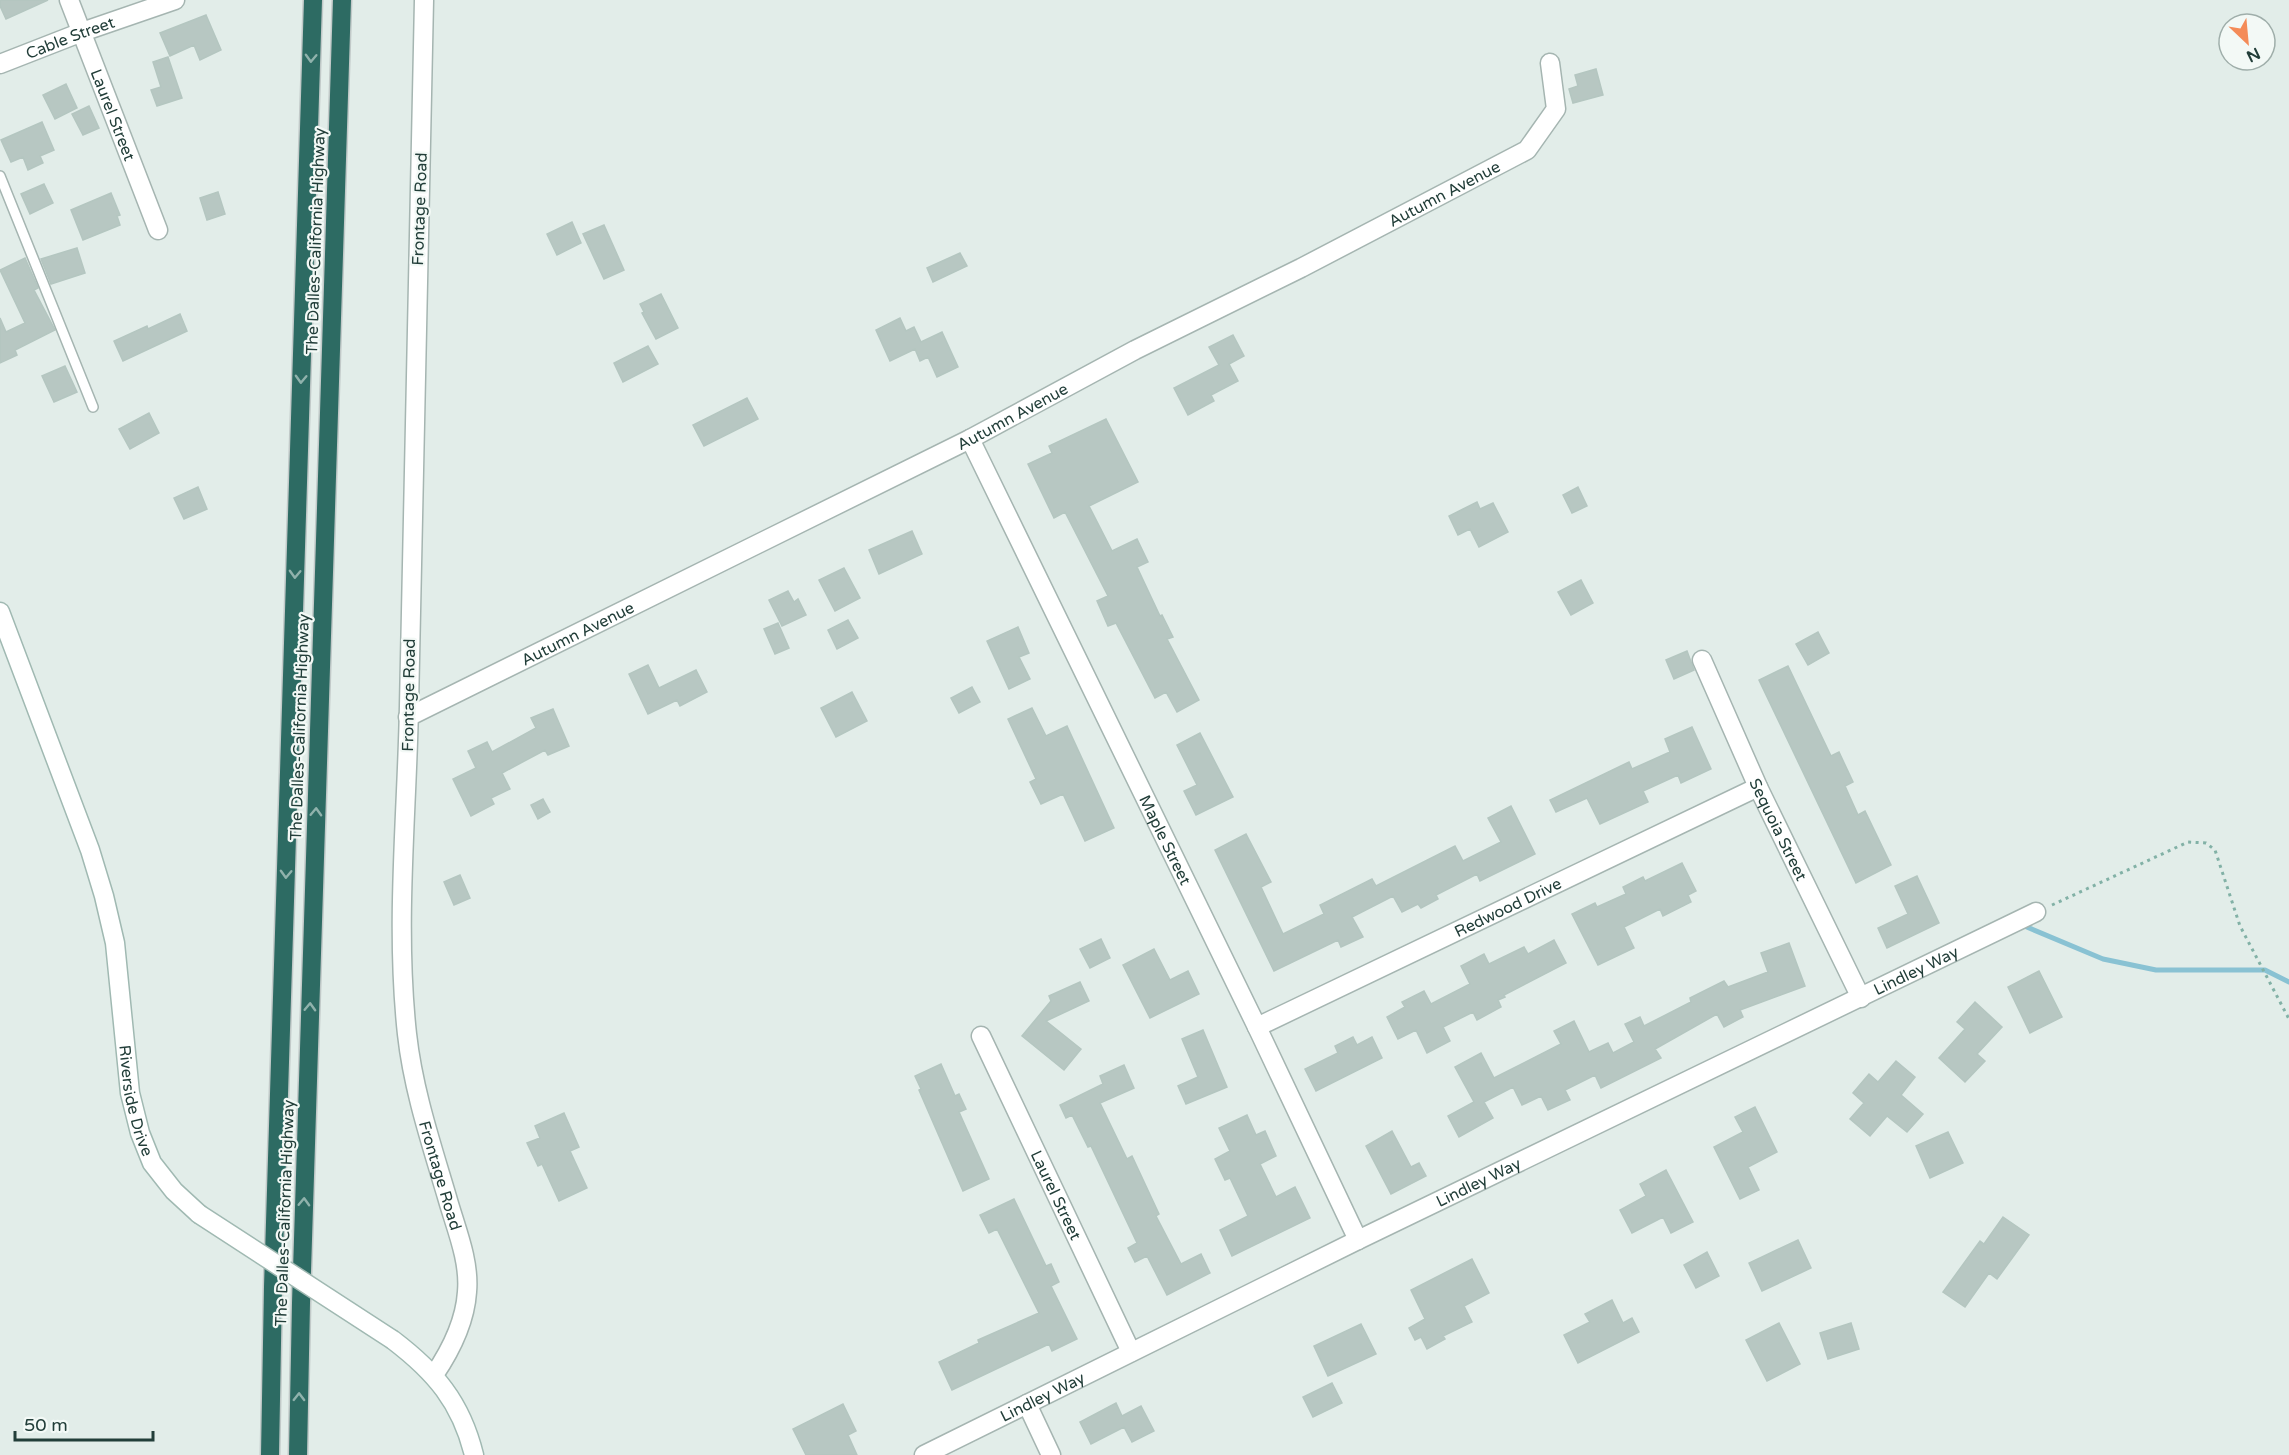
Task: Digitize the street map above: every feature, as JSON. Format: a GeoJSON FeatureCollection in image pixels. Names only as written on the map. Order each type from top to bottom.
{"type":"FeatureCollection","features":[{"type":"Feature","properties":{"kind":"highway","name":"The Dalles-California Highway"},"geometry":{"type":"LineString","coordinates":[[270,1455],[273,1275],[313,0]]}},
{"type":"Feature","properties":{"kind":"highway","name":"The Dalles-California Highway"},"geometry":{"type":"LineString","coordinates":[[298,1455],[301,1291],[342,0]]}},
{"type":"Feature","properties":{"kind":"street","name":"Laurel Street"},"geometry":{"type":"LineString","coordinates":[[69,0],[158,231]]}},
{"type":"Feature","properties":{"kind":"street","name":"Cable Street"},"geometry":{"type":"LineString","coordinates":[[0,64],[82,32],[175,0]]}},
{"type":"Feature","properties":{"kind":"street","name":"Frontage Road"},"geometry":{"type":"LineString","coordinates":[[424,0],[408,717],[400,952],[409,1060],[425,1126],[460,1242],[468,1290],[457,1335],[447,1357],[434,1375]]}},
{"type":"Feature","properties":{"kind":"street","name":"Autumn Avenue"},"geometry":{"type":"LineString","coordinates":[[408,717],[970,439],[1135,350],[1301,268],[1527,150],[1556,109],[1551,63]]}},
{"type":"Feature","properties":{"kind":"street","name":"Maple Street"},"geometry":{"type":"LineString","coordinates":[[970,439],[1257,1027],[1358,1240]]}},
{"type":"Feature","properties":{"kind":"street","name":"Riverside Drive"},"geometry":{"type":"LineString","coordinates":[[0,612],[5,640],[90,849],[104,896],[115,943],[130,1093],[140,1133],[152,1163],[174,1191],[199,1214],[393,1340],[434,1375],[464,1423],[474,1455]]}},
{"type":"Feature","properties":{"kind":"street","name":"Sequoia Street"},"geometry":{"type":"LineString","coordinates":[[1702,660],[1758,787],[1861,998]]}},
{"type":"Feature","properties":{"kind":"street","name":"Redwood Drive"},"geometry":{"type":"LineString","coordinates":[[1257,1027],[1758,787]]}},
{"type":"Feature","properties":{"kind":"street","name":"Lindley Way"},"geometry":{"type":"LineString","coordinates":[[924,1455],[1358,1240],[2036,912]]}},
{"type":"Feature","properties":{"kind":"street","name":"Laurel Street"},"geometry":{"type":"LineString","coordinates":[[981,1036],[1131,1353]]}},
{"type":"Feature","properties":{"kind":"street"},"geometry":{"type":"LineString","coordinates":[[1027,1404],[1051,1455]]}},
{"type":"Feature","properties":{"kind":"lane"},"geometry":{"type":"LineString","coordinates":[[0,176],[93,407]]}},
{"type":"Feature","properties":{"kind":"path"},"geometry":{"type":"LineString","coordinates":[[2036,912],[2188,842],[2206,843],[2215,850],[2240,926],[2289,1019]]}},
{"type":"Feature","properties":{"kind":"building"},"geometry":{"type":"Polygon","coordinates":[[[0,0],[48,0],[6,19],[0,6],[0,0]]]}},
{"type":"Feature","properties":{"kind":"building"},"geometry":{"type":"Polygon","coordinates":[[[206,15],[221,50],[200,60],[194,45],[170,56],[160,33],[206,15]]]}},
{"type":"Feature","properties":{"kind":"building"},"geometry":{"type":"Polygon","coordinates":[[[168,57],[182,98],[157,106],[151,90],[161,87],[153,62],[168,57]]]}},
{"type":"Feature","properties":{"kind":"building"},"geometry":{"type":"Polygon","coordinates":[[[1596,69],[1603,95],[1573,103],[1569,89],[1578,86],[1575,75],[1596,69]]]}},
{"type":"Feature","properties":{"kind":"building"},"geometry":{"type":"Polygon","coordinates":[[[66,84],[77,108],[55,119],[43,95],[66,84]]]}},
{"type":"Feature","properties":{"kind":"building"},"geometry":{"type":"Polygon","coordinates":[[[89,106],[99,128],[83,135],[72,114],[89,106]]]}},
{"type":"Feature","properties":{"kind":"building"},"geometry":{"type":"Polygon","coordinates":[[[42,122],[54,150],[40,156],[43,163],[28,170],[23,157],[11,162],[1,140],[42,122]]]}},
{"type":"Feature","properties":{"kind":"building"},"geometry":{"type":"Polygon","coordinates":[[[44,184],[53,203],[30,214],[21,194],[44,184]]]}},
{"type":"Feature","properties":{"kind":"building"},"geometry":{"type":"Polygon","coordinates":[[[218,192],[225,214],[207,220],[200,198],[218,192]]]}},
{"type":"Feature","properties":{"kind":"building"},"geometry":{"type":"Polygon","coordinates":[[[111,193],[120,215],[117,216],[120,225],[83,240],[71,210],[111,193]]]}},
{"type":"Feature","properties":{"kind":"building"},"geometry":{"type":"Polygon","coordinates":[[[572,222],[581,243],[557,255],[547,234],[572,222]]]}},
{"type":"Feature","properties":{"kind":"building"},"geometry":{"type":"Polygon","coordinates":[[[604,225],[624,270],[604,279],[583,234],[604,225]]]}},
{"type":"Feature","properties":{"kind":"building"},"geometry":{"type":"Polygon","coordinates":[[[77,248],[85,273],[51,284],[41,259],[77,248]]]}},
{"type":"Feature","properties":{"kind":"building"},"geometry":{"type":"Polygon","coordinates":[[[960,253],[967,266],[933,282],[927,268],[960,253]]]}},
{"type":"Feature","properties":{"kind":"building"},"geometry":{"type":"Polygon","coordinates":[[[25,258],[38,288],[34,290],[55,330],[15,350],[17,355],[0,363],[0,318],[6,332],[25,323],[0,270],[25,258]]]}},
{"type":"Feature","properties":{"kind":"building"},"geometry":{"type":"Polygon","coordinates":[[[661,294],[678,328],[656,339],[642,313],[644,312],[640,304],[661,294]]]}},
{"type":"Feature","properties":{"kind":"building"},"geometry":{"type":"Polygon","coordinates":[[[180,314],[187,331],[123,361],[114,341],[180,314]]]}},
{"type":"Feature","properties":{"kind":"building"},"geometry":{"type":"Polygon","coordinates":[[[900,318],[906,331],[914,327],[921,342],[942,332],[958,367],[937,377],[928,357],[920,361],[915,349],[890,361],[876,330],[900,318]]]}},
{"type":"Feature","properties":{"kind":"building"},"geometry":{"type":"Polygon","coordinates":[[[1233,335],[1244,356],[1229,364],[1238,381],[1211,395],[1214,401],[1188,415],[1174,388],[1219,365],[1209,347],[1233,335]]]}},
{"type":"Feature","properties":{"kind":"building"},"geometry":{"type":"Polygon","coordinates":[[[648,346],[658,364],[623,382],[614,363],[648,346]]]}},
{"type":"Feature","properties":{"kind":"building"},"geometry":{"type":"Polygon","coordinates":[[[65,366],[77,392],[54,402],[42,376],[65,366]]]}},
{"type":"Feature","properties":{"kind":"building"},"geometry":{"type":"Polygon","coordinates":[[[747,398],[758,419],[704,446],[693,425],[747,398]]]}},
{"type":"Feature","properties":{"kind":"building"},"geometry":{"type":"Polygon","coordinates":[[[149,413],[159,433],[130,449],[119,429],[149,413]]]}},
{"type":"Feature","properties":{"kind":"building"},"geometry":{"type":"Polygon","coordinates":[[[1106,419],[1138,482],[1089,506],[1112,551],[1137,539],[1148,562],[1137,567],[1160,616],[1162,615],[1173,637],[1167,639],[1199,700],[1177,712],[1166,692],[1155,698],[1116,623],[1108,626],[1097,601],[1108,596],[1065,512],[1054,518],[1028,464],[1052,453],[1049,446],[1106,419]]]}},
{"type":"Feature","properties":{"kind":"building"},"geometry":{"type":"Polygon","coordinates":[[[198,487],[207,509],[184,519],[174,498],[198,487]]]}},
{"type":"Feature","properties":{"kind":"building"},"geometry":{"type":"Polygon","coordinates":[[[1578,487],[1587,506],[1572,513],[1563,495],[1578,487]]]}},
{"type":"Feature","properties":{"kind":"building"},"geometry":{"type":"Polygon","coordinates":[[[1477,502],[1480,509],[1493,503],[1508,532],[1479,547],[1470,529],[1458,535],[1449,516],[1477,502]]]}},
{"type":"Feature","properties":{"kind":"building"},"geometry":{"type":"Polygon","coordinates":[[[912,531],[922,554],[879,574],[869,550],[912,531]]]}},
{"type":"Feature","properties":{"kind":"building"},"geometry":{"type":"Polygon","coordinates":[[[844,568],[860,598],[835,611],[819,580],[844,568]]]}},
{"type":"Feature","properties":{"kind":"building"},"geometry":{"type":"Polygon","coordinates":[[[1581,580],[1593,603],[1571,615],[1558,592],[1581,580]]]}},
{"type":"Feature","properties":{"kind":"building"},"geometry":{"type":"Polygon","coordinates":[[[788,591],[794,602],[798,599],[806,615],[782,626],[769,600],[788,591]]]}},
{"type":"Feature","properties":{"kind":"building"},"geometry":{"type":"Polygon","coordinates":[[[848,620],[858,638],[837,649],[828,630],[848,620]]]}},
{"type":"Feature","properties":{"kind":"building"},"geometry":{"type":"Polygon","coordinates":[[[778,623],[789,648],[775,654],[764,629],[778,623]]]}},
{"type":"Feature","properties":{"kind":"building"},"geometry":{"type":"Polygon","coordinates":[[[1018,627],[1029,653],[1019,657],[1030,679],[1009,689],[987,641],[1018,627]]]}},
{"type":"Feature","properties":{"kind":"building"},"geometry":{"type":"Polygon","coordinates":[[[1818,632],[1829,653],[1808,665],[1796,644],[1818,632]]]}},
{"type":"Feature","properties":{"kind":"building"},"geometry":{"type":"Polygon","coordinates":[[[1687,651],[1694,670],[1674,679],[1666,660],[1687,651]]]}},
{"type":"Feature","properties":{"kind":"building"},"geometry":{"type":"Polygon","coordinates":[[[648,665],[659,688],[696,670],[707,692],[680,706],[677,700],[648,714],[629,674],[648,665]]]}},
{"type":"Feature","properties":{"kind":"building"},"geometry":{"type":"Polygon","coordinates":[[[1788,666],[1831,756],[1839,752],[1853,782],[1845,786],[1858,815],[1865,811],[1891,865],[1856,883],[1759,680],[1788,666]]]}},
{"type":"Feature","properties":{"kind":"building"},"geometry":{"type":"Polygon","coordinates":[[[972,687],[980,702],[959,713],[951,698],[972,687]]]}},
{"type":"Feature","properties":{"kind":"building"},"geometry":{"type":"Polygon","coordinates":[[[852,692],[867,721],[836,737],[821,708],[852,692]]]}},
{"type":"Feature","properties":{"kind":"building"},"geometry":{"type":"Polygon","coordinates":[[[1032,708],[1046,736],[1067,726],[1114,828],[1085,841],[1063,794],[1041,804],[1030,782],[1036,779],[1008,719],[1032,708]]]}},
{"type":"Feature","properties":{"kind":"building"},"geometry":{"type":"Polygon","coordinates":[[[553,709],[569,746],[548,755],[545,750],[502,773],[510,789],[491,798],[494,804],[471,816],[453,779],[476,768],[468,751],[487,742],[492,752],[536,728],[531,718],[553,709]]]}},
{"type":"Feature","properties":{"kind":"building"},"geometry":{"type":"Polygon","coordinates":[[[1692,727],[1711,769],[1681,783],[1678,775],[1643,791],[1648,802],[1600,824],[1587,798],[1556,812],[1550,800],[1629,762],[1632,769],[1670,752],[1665,739],[1692,727]]]}},
{"type":"Feature","properties":{"kind":"building"},"geometry":{"type":"Polygon","coordinates":[[[1200,733],[1233,797],[1196,815],[1184,791],[1197,785],[1177,745],[1200,733]]]}},
{"type":"Feature","properties":{"kind":"building"},"geometry":{"type":"Polygon","coordinates":[[[543,799],[550,812],[538,819],[531,805],[543,799]]]}},
{"type":"Feature","properties":{"kind":"building"},"geometry":{"type":"Polygon","coordinates":[[[1511,806],[1535,854],[1480,881],[1477,874],[1436,895],[1438,899],[1421,908],[1418,904],[1402,912],[1393,896],[1352,917],[1363,937],[1341,947],[1338,940],[1274,971],[1215,850],[1246,834],[1271,882],[1261,887],[1283,934],[1324,914],[1320,905],[1372,879],[1376,886],[1455,846],[1463,861],[1501,842],[1488,818],[1511,806]]]}},
{"type":"Feature","properties":{"kind":"building"},"geometry":{"type":"Polygon","coordinates":[[[1682,863],[1696,891],[1688,895],[1691,902],[1663,916],[1660,909],[1624,927],[1634,948],[1598,965],[1572,914],[1595,903],[1597,907],[1626,894],[1623,887],[1643,877],[1645,881],[1682,863]]]}},
{"type":"Feature","properties":{"kind":"building"},"geometry":{"type":"Polygon","coordinates":[[[460,875],[470,898],[454,905],[444,882],[460,875]]]}},
{"type":"Feature","properties":{"kind":"building"},"geometry":{"type":"Polygon","coordinates":[[[1917,876],[1939,923],[1887,948],[1878,928],[1908,914],[1895,886],[1917,876]]]}},
{"type":"Feature","properties":{"kind":"building"},"geometry":{"type":"Polygon","coordinates":[[[1101,939],[1110,958],[1090,968],[1080,949],[1101,939]]]}},
{"type":"Feature","properties":{"kind":"building"},"geometry":{"type":"Polygon","coordinates":[[[1554,940],[1566,963],[1504,995],[1505,997],[1498,1000],[1501,1007],[1477,1020],[1473,1012],[1443,1027],[1450,1041],[1427,1053],[1416,1030],[1398,1039],[1387,1017],[1405,1007],[1402,1002],[1424,991],[1431,1004],[1470,984],[1461,966],[1484,954],[1489,964],[1524,947],[1528,954],[1554,940]]]}},
{"type":"Feature","properties":{"kind":"building"},"geometry":{"type":"Polygon","coordinates":[[[1789,943],[1805,986],[1740,1010],[1743,1017],[1724,1027],[1717,1014],[1655,1049],[1661,1058],[1601,1088],[1595,1075],[1565,1090],[1570,1100],[1548,1110],[1541,1096],[1522,1105],[1513,1087],[1484,1102],[1493,1118],[1459,1137],[1448,1116],[1474,1102],[1455,1067],[1481,1053],[1494,1078],[1561,1044],[1554,1031],[1574,1021],[1589,1052],[1608,1043],[1613,1053],[1634,1042],[1625,1024],[1640,1017],[1644,1026],[1691,1002],[1690,998],[1724,981],[1728,987],[1768,972],[1761,953],[1789,943]]]}},
{"type":"Feature","properties":{"kind":"building"},"geometry":{"type":"Polygon","coordinates":[[[1154,949],[1170,980],[1188,971],[1199,994],[1150,1018],[1123,965],[1154,949]]]}},
{"type":"Feature","properties":{"kind":"building"},"geometry":{"type":"Polygon","coordinates":[[[2039,971],[2062,1017],[2030,1033],[2008,987],[2039,971]]]}},
{"type":"Feature","properties":{"kind":"building"},"geometry":{"type":"Polygon","coordinates":[[[1080,982],[1089,1001],[1046,1021],[1081,1049],[1064,1070],[1022,1036],[1051,1001],[1049,996],[1080,982]]]}},
{"type":"Feature","properties":{"kind":"building"},"geometry":{"type":"Polygon","coordinates":[[[1975,1002],[2002,1027],[1977,1054],[1985,1061],[1965,1082],[1939,1058],[1965,1029],[1957,1022],[1975,1002]]]}},
{"type":"Feature","properties":{"kind":"building"},"geometry":{"type":"Polygon","coordinates":[[[1203,1030],[1227,1087],[1186,1104],[1178,1086],[1198,1077],[1182,1039],[1203,1030]]]}},
{"type":"Feature","properties":{"kind":"building"},"geometry":{"type":"Polygon","coordinates":[[[1353,1037],[1357,1045],[1372,1037],[1382,1058],[1316,1091],[1305,1069],[1338,1053],[1335,1046],[1353,1037]]]}},
{"type":"Feature","properties":{"kind":"building"},"geometry":{"type":"Polygon","coordinates":[[[1896,1061],[1915,1077],[1901,1095],[1923,1114],[1907,1132],[1887,1116],[1870,1136],[1850,1119],[1864,1103],[1853,1093],[1869,1074],[1878,1082],[1896,1061]]]}},
{"type":"Feature","properties":{"kind":"building"},"geometry":{"type":"Polygon","coordinates":[[[941,1064],[955,1096],[959,1094],[966,1109],[959,1112],[989,1179],[963,1191],[915,1076],[941,1064]]]}},
{"type":"Feature","properties":{"kind":"building"},"geometry":{"type":"Polygon","coordinates":[[[1124,1065],[1134,1088],[1100,1103],[1127,1159],[1132,1156],[1159,1214],[1156,1216],[1181,1264],[1201,1254],[1210,1273],[1167,1295],[1147,1256],[1135,1262],[1128,1248],[1137,1243],[1091,1146],[1088,1147],[1072,1115],[1066,1118],[1060,1105],[1103,1084],[1100,1076],[1124,1065]]]}},
{"type":"Feature","properties":{"kind":"building"},"geometry":{"type":"Polygon","coordinates":[[[1755,1107],[1777,1152],[1748,1167],[1759,1190],[1740,1199],[1714,1147],[1743,1132],[1735,1117],[1755,1107]]]}},
{"type":"Feature","properties":{"kind":"building"},"geometry":{"type":"Polygon","coordinates":[[[564,1113],[579,1147],[570,1151],[587,1188],[559,1201],[542,1164],[538,1166],[527,1143],[540,1138],[535,1126],[564,1113]]]}},
{"type":"Feature","properties":{"kind":"building"},"geometry":{"type":"Polygon","coordinates":[[[1247,1115],[1256,1135],[1265,1131],[1276,1156],[1260,1164],[1276,1197],[1295,1187],[1310,1218],[1232,1256],[1220,1230],[1248,1216],[1230,1178],[1225,1180],[1215,1159],[1230,1151],[1219,1128],[1247,1115]]]}},
{"type":"Feature","properties":{"kind":"building"},"geometry":{"type":"Polygon","coordinates":[[[1392,1131],[1411,1167],[1419,1163],[1426,1176],[1391,1194],[1366,1146],[1392,1131]]]}},
{"type":"Feature","properties":{"kind":"building"},"geometry":{"type":"Polygon","coordinates":[[[1948,1132],[1963,1163],[1930,1178],[1916,1146],[1948,1132]]]}},
{"type":"Feature","properties":{"kind":"building"},"geometry":{"type":"Polygon","coordinates":[[[1666,1170],[1693,1222],[1671,1233],[1663,1217],[1632,1233],[1620,1210],[1646,1196],[1640,1184],[1666,1170]]]}},
{"type":"Feature","properties":{"kind":"building"},"geometry":{"type":"Polygon","coordinates":[[[1014,1199],[1046,1266],[1051,1264],[1059,1282],[1051,1286],[1077,1339],[1052,1351],[1049,1344],[952,1390],[939,1362],[979,1343],[978,1340],[1039,1313],[997,1229],[989,1233],[980,1215],[1014,1199]]]}},
{"type":"Feature","properties":{"kind":"building"},"geometry":{"type":"Polygon","coordinates":[[[2003,1217],[2029,1235],[1997,1279],[1989,1273],[1965,1307],[1943,1292],[1980,1241],[1984,1244],[2003,1217]]]}},
{"type":"Feature","properties":{"kind":"building"},"geometry":{"type":"Polygon","coordinates":[[[1798,1240],[1811,1268],[1762,1291],[1749,1263],[1798,1240]]]}},
{"type":"Feature","properties":{"kind":"building"},"geometry":{"type":"Polygon","coordinates":[[[1707,1252],[1719,1276],[1696,1288],[1684,1265],[1707,1252]]]}},
{"type":"Feature","properties":{"kind":"building"},"geometry":{"type":"Polygon","coordinates":[[[1472,1259],[1489,1293],[1464,1306],[1472,1322],[1443,1336],[1445,1339],[1427,1349],[1421,1337],[1415,1340],[1409,1328],[1425,1319],[1411,1290],[1472,1259]]]}},
{"type":"Feature","properties":{"kind":"building"},"geometry":{"type":"Polygon","coordinates":[[[1612,1300],[1623,1323],[1632,1318],[1639,1332],[1578,1363],[1564,1335],[1590,1322],[1585,1314],[1612,1300]]]}},
{"type":"Feature","properties":{"kind":"building"},"geometry":{"type":"Polygon","coordinates":[[[1779,1323],[1800,1364],[1767,1381],[1746,1340],[1779,1323]]]}},
{"type":"Feature","properties":{"kind":"building"},"geometry":{"type":"Polygon","coordinates":[[[1851,1323],[1859,1349],[1828,1359],[1820,1333],[1851,1323]]]}},
{"type":"Feature","properties":{"kind":"building"},"geometry":{"type":"Polygon","coordinates":[[[1361,1324],[1376,1354],[1328,1376],[1314,1346],[1361,1324]]]}},
{"type":"Feature","properties":{"kind":"building"},"geometry":{"type":"Polygon","coordinates":[[[1332,1383],[1342,1403],[1313,1417],[1303,1397],[1332,1383]]]}},
{"type":"Feature","properties":{"kind":"building"},"geometry":{"type":"Polygon","coordinates":[[[1116,1403],[1122,1416],[1141,1406],[1154,1431],[1132,1442],[1124,1427],[1091,1444],[1080,1422],[1116,1403]]]}},
{"type":"Feature","properties":{"kind":"building"},"geometry":{"type":"Polygon","coordinates":[[[843,1404],[856,1431],[848,1435],[857,1455],[806,1455],[793,1429],[843,1404]]]}},
{"type":"Feature","properties":{"kind":"waterway"},"geometry":{"type":"LineString","coordinates":[[2022,925],[2103,959],[2156,970],[2265,970],[2289,982]]}}]}
